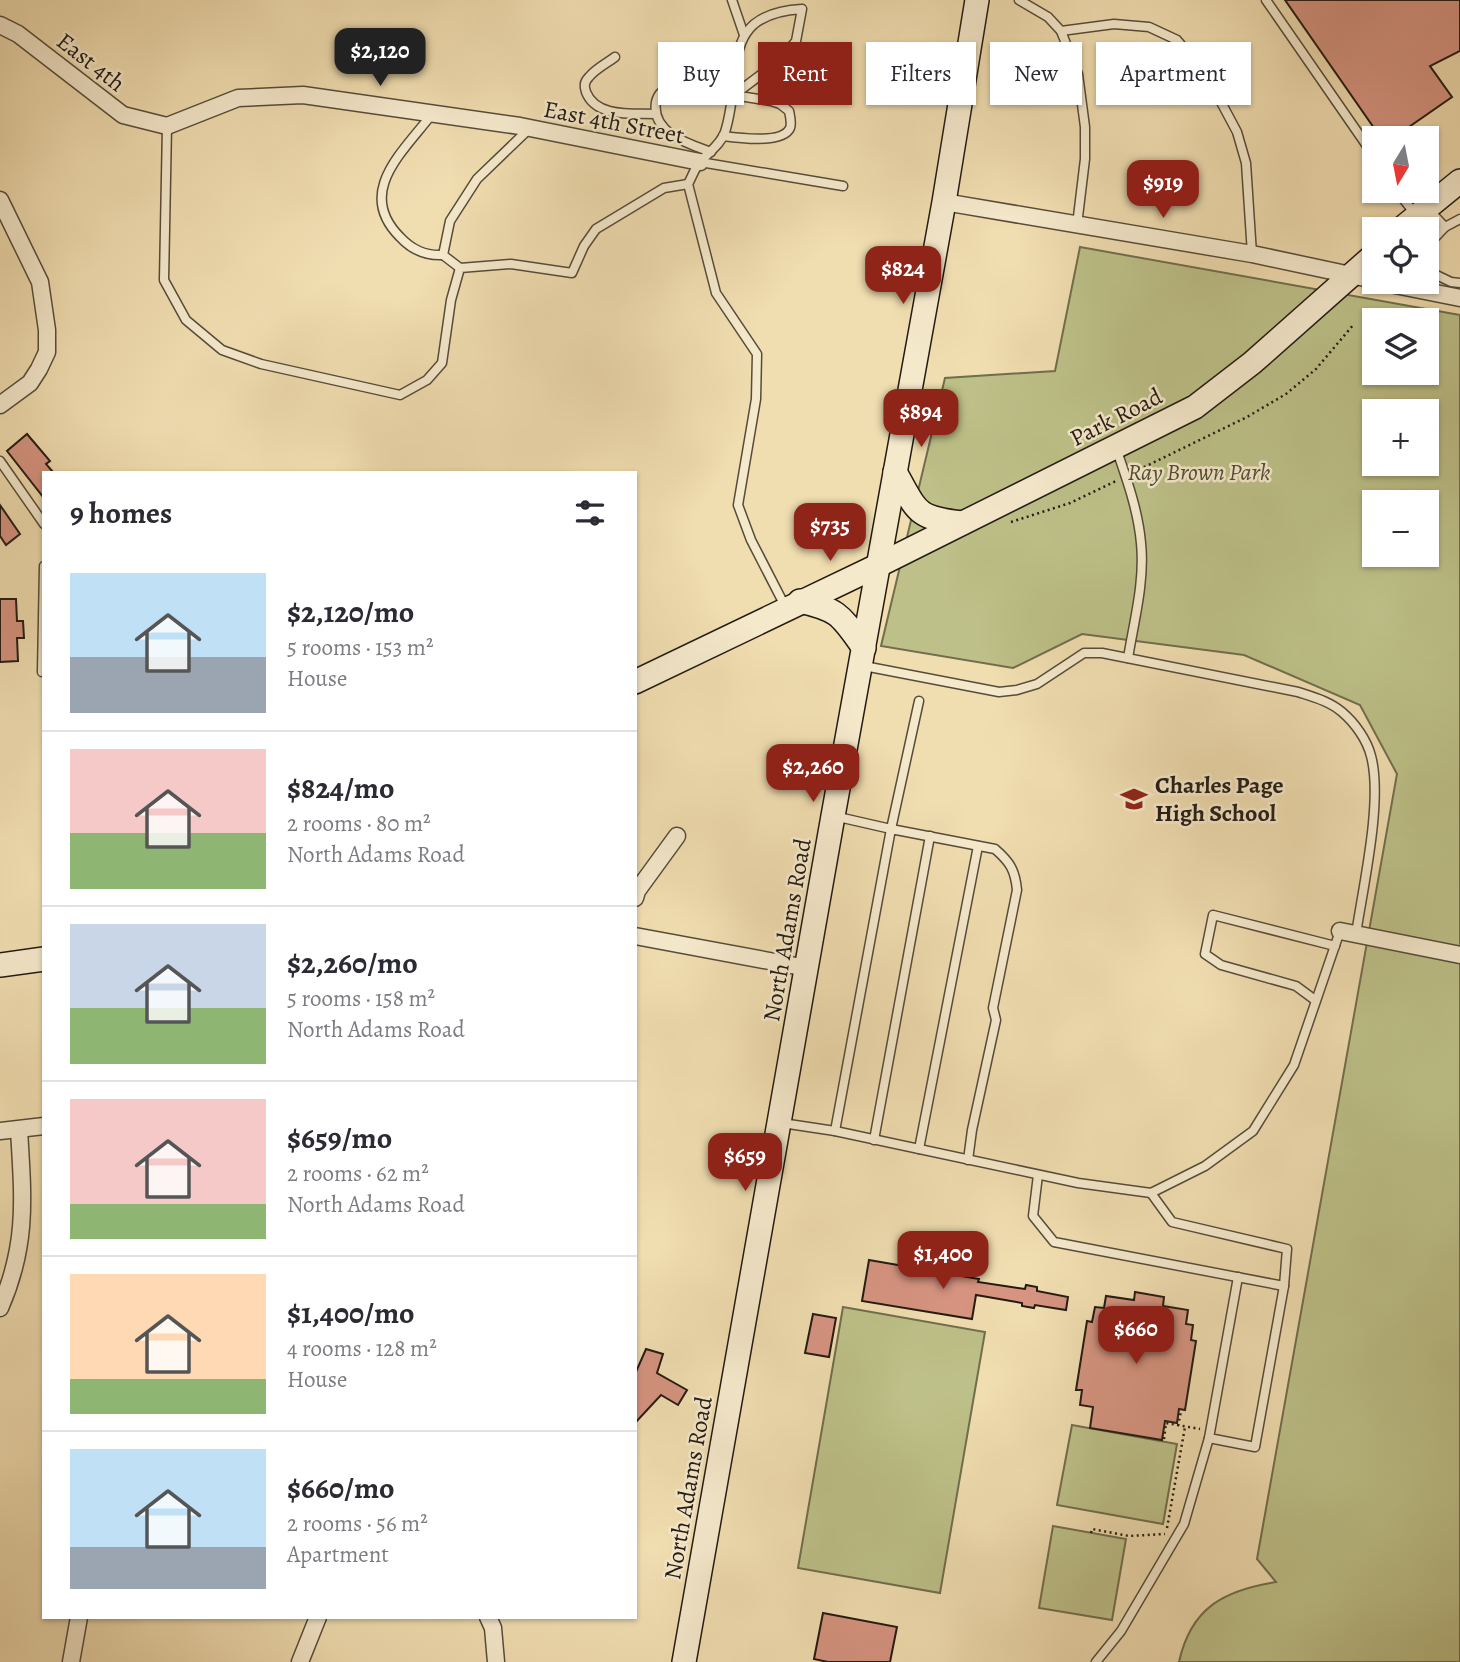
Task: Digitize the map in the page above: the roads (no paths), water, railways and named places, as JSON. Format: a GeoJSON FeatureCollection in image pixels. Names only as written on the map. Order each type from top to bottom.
{"type":"FeatureCollection","features":[{"type":"Feature","properties":{"kind":"main road","name":"North Adams Road"},"geometry":{"type":"LineString","coordinates":[[684,1662],[944,202],[977,0]]}},
{"type":"Feature","properties":{"kind":"main road"},"geometry":{"type":"LineString","coordinates":[[1414,217],[1460,181]]}},
{"type":"Feature","properties":{"kind":"main road","name":"Park Road"},"geometry":{"type":"LineString","coordinates":[[637,681],[1195,407],[1362,279]]}},
{"type":"Feature","properties":{"kind":"main road"},"geometry":{"type":"LineString","coordinates":[[895,472],[920,512],[934,520],[962,523]]}},
{"type":"Feature","properties":{"kind":"main road"},"geometry":{"type":"LineString","coordinates":[[793,605],[825,607],[836,613],[862,657]]}},
{"type":"Feature","properties":{"kind":"main road"},"geometry":{"type":"LineString","coordinates":[[0,965],[42,959]]}},
{"type":"Feature","properties":{"kind":"street","name":"East 4th"},"geometry":{"type":"LineString","coordinates":[[0,25],[19,34],[123,116],[167,125]]}},
{"type":"Feature","properties":{"kind":"street","name":"East 4th Street"},"geometry":{"type":"LineString","coordinates":[[167,125],[238,98],[303,95],[525,127],[705,157]]}},
{"type":"Feature","properties":{"kind":"street"},"geometry":{"type":"LineString","coordinates":[[0,200],[40,282],[47,330],[47,352],[39,369],[30,383],[0,405]]}},
{"type":"Feature","properties":{"kind":"street"},"geometry":{"type":"LineString","coordinates":[[944,202],[1252,254],[1362,278]]}},
{"type":"Feature","properties":{"kind":"street"},"geometry":{"type":"LineString","coordinates":[[1439,294],[1460,298]]}},
{"type":"Feature","properties":{"kind":"street"},"geometry":{"type":"LineString","coordinates":[[637,891],[677,836]]}},
{"type":"Feature","properties":{"kind":"street"},"geometry":{"type":"LineString","coordinates":[[637,936],[807,968]]}},
{"type":"Feature","properties":{"kind":"street"},"geometry":{"type":"LineString","coordinates":[[1344,937],[1460,955]]}},
{"type":"Feature","properties":{"kind":"street"},"geometry":{"type":"LineString","coordinates":[[0,1131],[42,1126]]}},
{"type":"Feature","properties":{"kind":"street"},"geometry":{"type":"LineString","coordinates":[[0,1308],[13,1279],[22,1236],[19,1130]]}},
{"type":"Feature","properties":{"kind":"street"},"geometry":{"type":"LineString","coordinates":[[71,1662],[79,1619]]}},
{"type":"Feature","properties":{"kind":"street"},"geometry":{"type":"LineString","coordinates":[[300,1662],[317,1619]]}},
{"type":"Feature","properties":{"kind":"street"},"geometry":{"type":"LineString","coordinates":[[489,1619],[493,1628],[496,1662]]}},
{"type":"Feature","properties":{"kind":"lane"},"geometry":{"type":"LineString","coordinates":[[733,0],[744,34]]}},
{"type":"Feature","properties":{"kind":"lane"},"geometry":{"type":"LineString","coordinates":[[1020,0],[1048,17],[1061,31],[1077,74],[1085,127],[1085,159],[1077,225]]}},
{"type":"Feature","properties":{"kind":"lane"},"geometry":{"type":"LineString","coordinates":[[1266,0],[1362,139]]}},
{"type":"Feature","properties":{"kind":"lane"},"geometry":{"type":"LineString","coordinates":[[741,42],[744,34],[761,17],[803,4],[796,41],[779,61],[744,87]]}},
{"type":"Feature","properties":{"kind":"lane"},"geometry":{"type":"LineString","coordinates":[[1061,31],[1103,25],[1126,25],[1149,27],[1177,40],[1206,74],[1237,132],[1246,163],[1252,254]]}},
{"type":"Feature","properties":{"kind":"lane"},"geometry":{"type":"LineString","coordinates":[[615,57],[586,79],[584,87],[589,99],[598,107],[614,112],[656,114]]}},
{"type":"Feature","properties":{"kind":"lane"},"geometry":{"type":"LineString","coordinates":[[658,97],[656,114],[665,130],[705,157],[843,186]]}},
{"type":"Feature","properties":{"kind":"lane"},"geometry":{"type":"LineString","coordinates":[[723,136],[773,138],[789,132],[789,111],[780,104],[744,97]]}},
{"type":"Feature","properties":{"kind":"lane"},"geometry":{"type":"LineString","coordinates":[[731,105],[723,136],[705,157],[688,184],[716,293],[757,354],[756,399],[738,505],[751,540],[793,605]]}},
{"type":"Feature","properties":{"kind":"lane"},"geometry":{"type":"LineString","coordinates":[[432,114],[389,170],[380,192],[386,223],[406,244],[428,256],[443,255],[460,268],[511,264],[572,273],[584,246],[596,229],[664,188],[688,184]]}},
{"type":"Feature","properties":{"kind":"lane"},"geometry":{"type":"LineString","coordinates":[[167,125],[163,280],[186,320],[222,350],[261,364],[400,395],[427,380],[442,363],[451,300],[460,268]]}},
{"type":"Feature","properties":{"kind":"lane"},"geometry":{"type":"LineString","coordinates":[[443,255],[450,221],[477,179],[525,127]]}},
{"type":"Feature","properties":{"kind":"lane"},"geometry":{"type":"LineString","coordinates":[[1439,233],[1460,219]]}},
{"type":"Feature","properties":{"kind":"lane"},"geometry":{"type":"LineString","coordinates":[[1439,225],[1445,227]]}},
{"type":"Feature","properties":{"kind":"lane"},"geometry":{"type":"LineString","coordinates":[[1439,276],[1460,283]]}},
{"type":"Feature","properties":{"kind":"lane"},"geometry":{"type":"LineString","coordinates":[[1116,447],[1134,500],[1142,546],[1128,658]]}},
{"type":"Feature","properties":{"kind":"lane"},"geometry":{"type":"LineString","coordinates":[[0,461],[42,521]]}},
{"type":"Feature","properties":{"kind":"lane"},"geometry":{"type":"LineString","coordinates":[[779,1123],[835,1132],[1078,1183],[1151,1193],[1205,1166],[1253,1131],[1294,1065],[1315,1000],[1344,937],[1373,813],[1375,780],[1371,755],[1359,729],[1342,711],[1327,701],[1298,692],[1101,653],[1084,653],[1037,684],[999,692],[862,657]]}},
{"type":"Feature","properties":{"kind":"lane"},"geometry":{"type":"LineString","coordinates":[[835,1132],[891,829],[919,701]]}},
{"type":"Feature","properties":{"kind":"lane"},"geometry":{"type":"LineString","coordinates":[[833,816],[995,849],[1008,860],[1016,873],[1017,890],[993,1008],[996,1020],[968,1160]]}},
{"type":"Feature","properties":{"kind":"lane"},"geometry":{"type":"LineString","coordinates":[[874,1140],[930,836]]}},
{"type":"Feature","properties":{"kind":"lane"},"geometry":{"type":"LineString","coordinates":[[919,1149],[978,846]]}},
{"type":"Feature","properties":{"kind":"lane"},"geometry":{"type":"LineString","coordinates":[[1315,1000],[1296,986],[1221,965],[1205,954],[1213,915],[1344,937]]}},
{"type":"Feature","properties":{"kind":"lane"},"geometry":{"type":"LineString","coordinates":[[1038,1175],[1033,1216],[1054,1242],[1284,1286]]}},
{"type":"Feature","properties":{"kind":"lane"},"geometry":{"type":"LineString","coordinates":[[1151,1193],[1172,1222],[1287,1249],[1284,1286],[1255,1447],[1209,1434]]}},
{"type":"Feature","properties":{"kind":"lane"},"geometry":{"type":"LineString","coordinates":[[1096,1662],[1121,1631],[1184,1524],[1209,1434],[1238,1277]]}},
{"type":"Feature","properties":{"kind":"place","name":"Charles Page High School"},"geometry":{"type":"Point","coordinates":[1134,799]}},
{"type":"Feature","properties":{"kind":"park label","name":"Ray Brown Park"},"geometry":{"type":"Point","coordinates":[1199,472]}}]}
